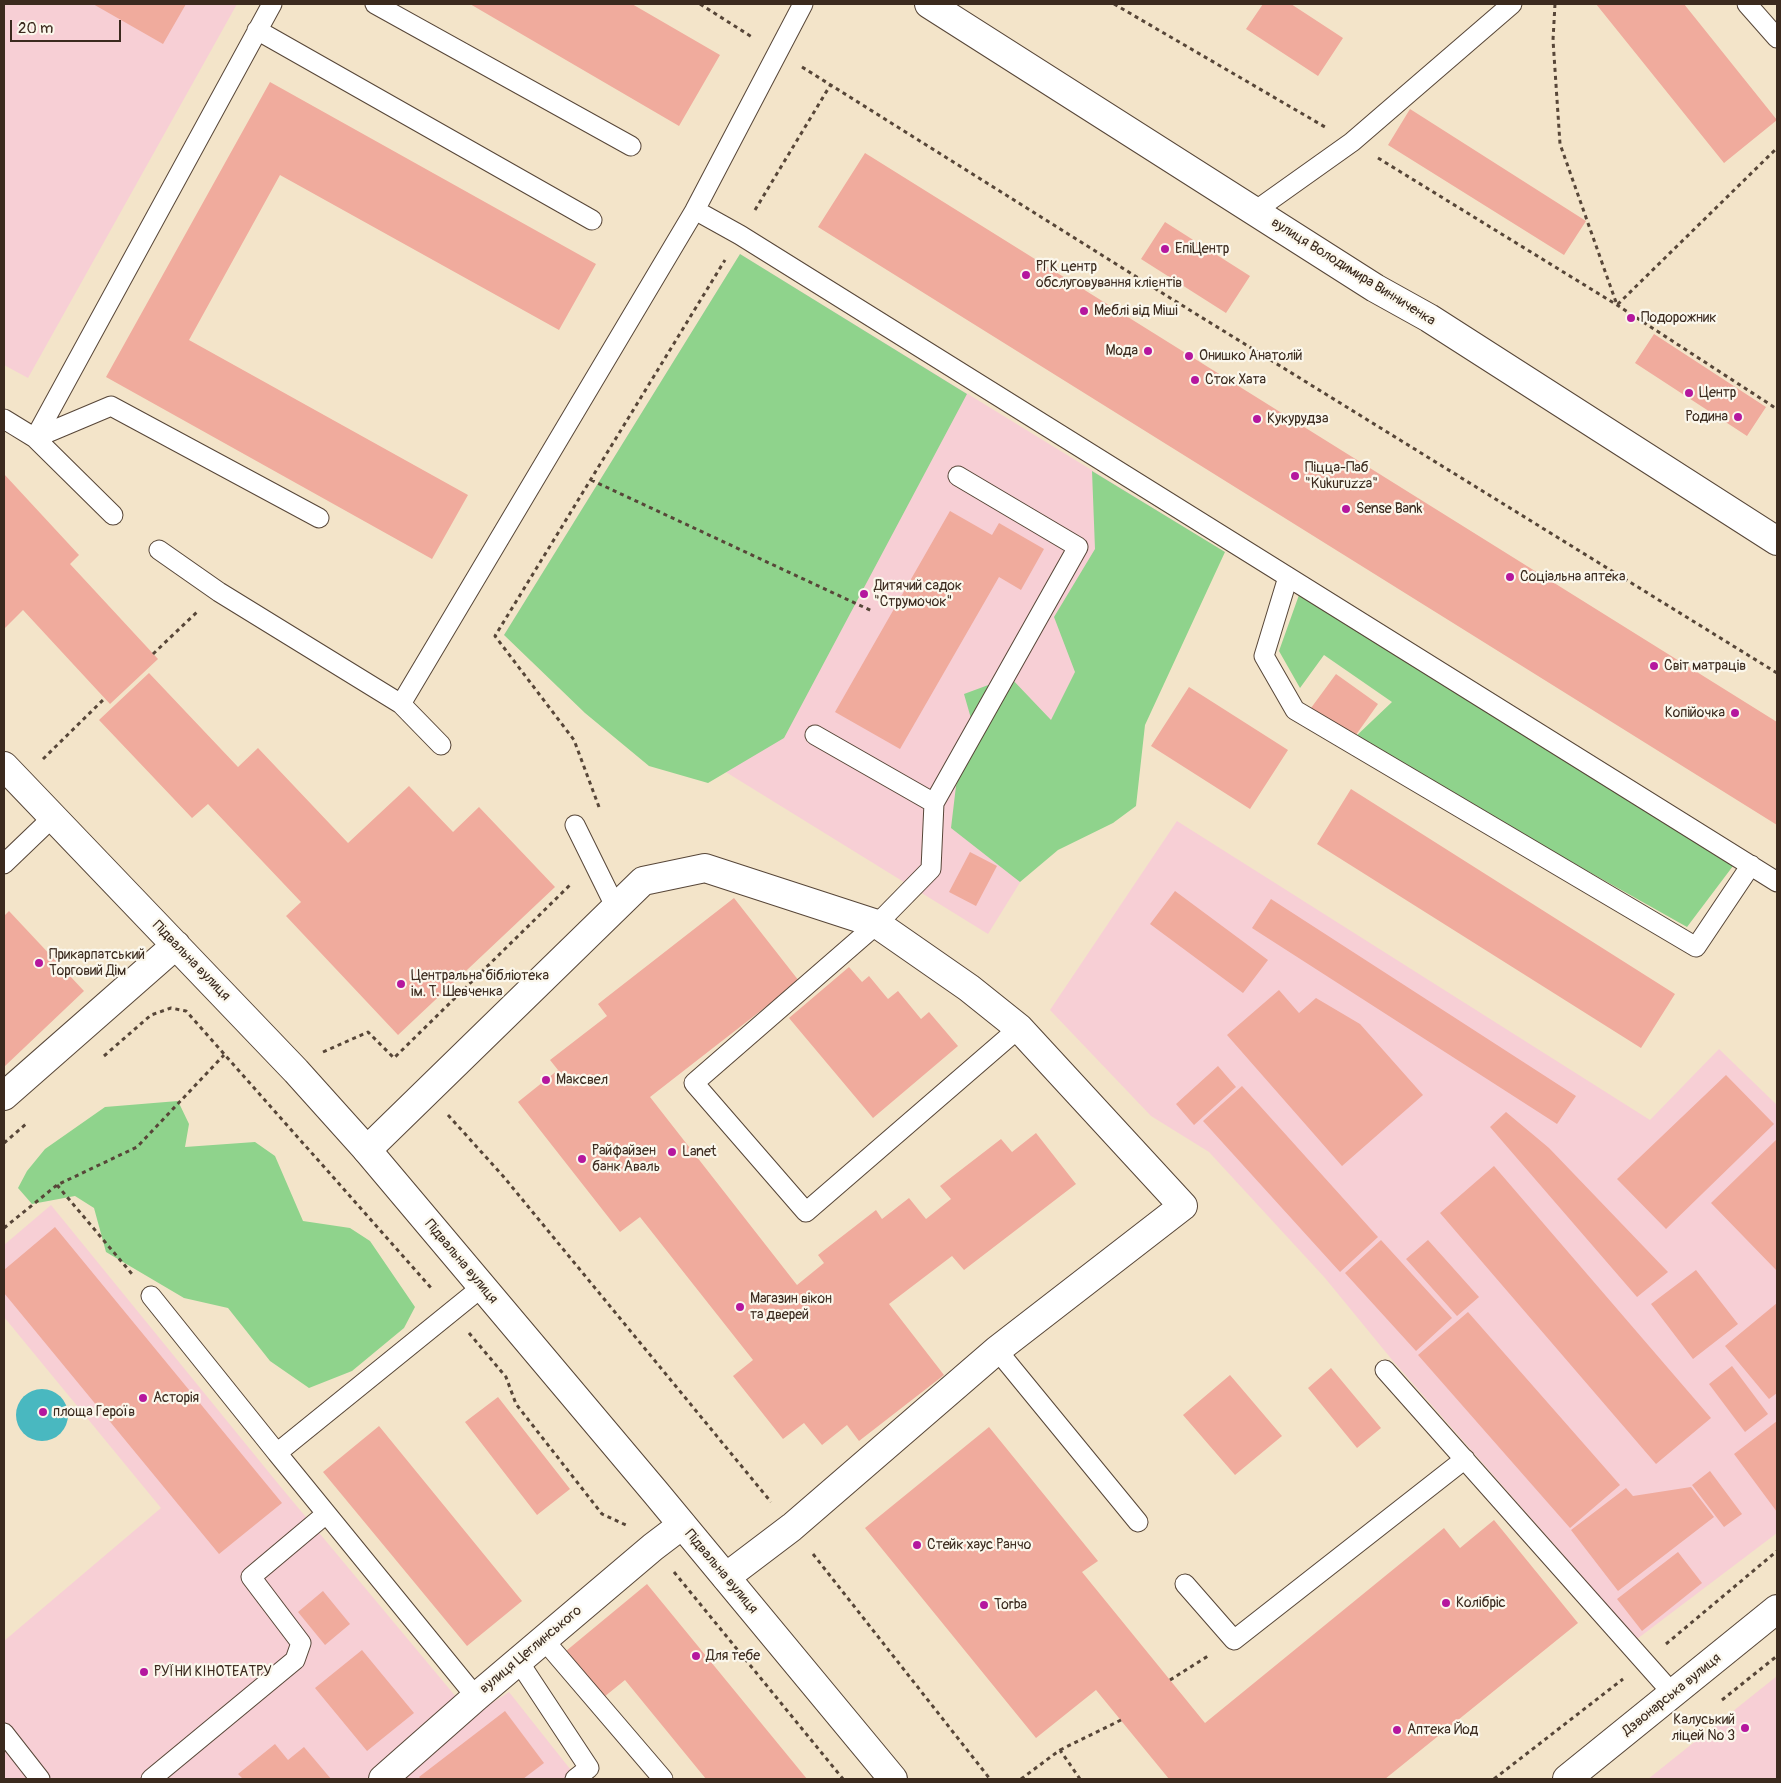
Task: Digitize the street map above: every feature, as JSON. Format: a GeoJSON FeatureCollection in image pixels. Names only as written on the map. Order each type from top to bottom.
{"type":"FeatureCollection","features":[{"type":"Feature","properties":{"kind":"main road","name":"вулиця Володимира Винниченка"},"geometry":{"type":"LineString","coordinates":[[929,4],[1375,288],[1429,318],[1777,541]]}},
{"type":"Feature","properties":{"kind":"main road","name":"Підвальна вулиця"},"geometry":{"type":"LineString","coordinates":[[12,774],[296,1071],[367,1150],[894,1779]]}},
{"type":"Feature","properties":{"kind":"main road"},"geometry":{"type":"LineString","coordinates":[[367,1150],[644,881],[705,868],[877,924],[969,988],[1019,1028],[1183,1206],[997,1350],[792,1527],[726,1577]]}},
{"type":"Feature","properties":{"kind":"main road"},"geometry":{"type":"LineString","coordinates":[[4,1096],[176,945]]}},
{"type":"Feature","properties":{"kind":"main road","name":"вулиця Цеглинського"},"geometry":{"type":"LineString","coordinates":[[383,1779],[476,1697],[682,1524]]}},
{"type":"Feature","properties":{"kind":"main road","name":"Дзвонарська вулиця"},"geometry":{"type":"LineString","coordinates":[[1567,1779],[1777,1609]]}},
{"type":"Feature","properties":{"kind":"lane"},"geometry":{"type":"LineString","coordinates":[[35,438],[272,4]]}},
{"type":"Feature","properties":{"kind":"lane"},"geometry":{"type":"LineString","coordinates":[[375,4],[632,146]]}},
{"type":"Feature","properties":{"kind":"lane"},"geometry":{"type":"LineString","coordinates":[[400,704],[695,210],[803,4]]}},
{"type":"Feature","properties":{"kind":"lane"},"geometry":{"type":"LineString","coordinates":[[1255,211],[1352,142],[1512,4]]}},
{"type":"Feature","properties":{"kind":"lane"},"geometry":{"type":"LineString","coordinates":[[1747,4],[1777,38]]}},
{"type":"Feature","properties":{"kind":"lane"},"geometry":{"type":"LineString","coordinates":[[257,30],[592,220]]}},
{"type":"Feature","properties":{"kind":"lane"},"geometry":{"type":"LineString","coordinates":[[695,210],[740,235],[1777,882]]}},
{"type":"Feature","properties":{"kind":"lane"},"geometry":{"type":"LineString","coordinates":[[35,438],[111,406],[319,518]]}},
{"type":"Feature","properties":{"kind":"lane"},"geometry":{"type":"LineString","coordinates":[[4,418],[35,438],[113,515]]}},
{"type":"Feature","properties":{"kind":"lane"},"geometry":{"type":"LineString","coordinates":[[958,476],[1078,547],[934,803],[931,869],[877,924],[694,1083],[806,1212],[1019,1028]]}},
{"type":"Feature","properties":{"kind":"lane"},"geometry":{"type":"LineString","coordinates":[[159,550],[219,592],[400,704],[441,745]]}},
{"type":"Feature","properties":{"kind":"lane"},"geometry":{"type":"LineString","coordinates":[[1288,577],[1264,656],[1295,710],[1696,947],[1751,865]]}},
{"type":"Feature","properties":{"kind":"lane"},"geometry":{"type":"LineString","coordinates":[[815,735],[934,803]]}},
{"type":"Feature","properties":{"kind":"lane"},"geometry":{"type":"LineString","coordinates":[[4,864],[53,817]]}},
{"type":"Feature","properties":{"kind":"lane"},"geometry":{"type":"LineString","coordinates":[[575,826],[616,908]]}},
{"type":"Feature","properties":{"kind":"lane"},"geometry":{"type":"LineString","coordinates":[[277,1453],[482,1287]]}},
{"type":"Feature","properties":{"kind":"lane"},"geometry":{"type":"LineString","coordinates":[[151,1296],[476,1697]]}},
{"type":"Feature","properties":{"kind":"lane"},"geometry":{"type":"LineString","coordinates":[[997,1350],[1138,1522]]}},
{"type":"Feature","properties":{"kind":"lane"},"geometry":{"type":"LineString","coordinates":[[1385,1370],[1674,1694]]}},
{"type":"Feature","properties":{"kind":"lane"},"geometry":{"type":"LineString","coordinates":[[1185,1584],[1234,1640],[1465,1459]]}},
{"type":"Feature","properties":{"kind":"lane"},"geometry":{"type":"LineString","coordinates":[[151,1779],[295,1660],[301,1643],[251,1578],[326,1514]]}},
{"type":"Feature","properties":{"kind":"lane"},"geometry":{"type":"LineString","coordinates":[[544,1640],[663,1779]]}},
{"type":"Feature","properties":{"kind":"lane"},"geometry":{"type":"LineString","coordinates":[[519,1662],[589,1768],[575,1779]]}},
{"type":"Feature","properties":{"kind":"lane"},"geometry":{"type":"LineString","coordinates":[[4,1732],[40,1779]]}},
{"type":"Feature","properties":{"kind":"path"},"geometry":{"type":"LineString","coordinates":[[1114,4],[1352,142],[1617,305],[1777,409]]}},
{"type":"Feature","properties":{"kind":"path"},"geometry":{"type":"LineString","coordinates":[[1555,4],[1553,40],[1560,144],[1617,305]]}},
{"type":"Feature","properties":{"kind":"path"},"geometry":{"type":"LineString","coordinates":[[323,1052],[368,1032],[394,1058],[593,863],[600,806],[574,740],[495,636],[831,84],[1167,296],[1777,673]]}},
{"type":"Feature","properties":{"kind":"path"},"geometry":{"type":"LineString","coordinates":[[1617,305],[1777,148]]}},
{"type":"Feature","properties":{"kind":"path"},"geometry":{"type":"LineString","coordinates":[[591,480],[872,611]]}},
{"type":"Feature","properties":{"kind":"path"},"geometry":{"type":"LineString","coordinates":[[153,654],[219,592]]}},
{"type":"Feature","properties":{"kind":"path"},"geometry":{"type":"LineString","coordinates":[[12,774],[105,698]]}},
{"type":"Feature","properties":{"kind":"path"},"geometry":{"type":"LineString","coordinates":[[4,1228],[57,1185],[137,1147],[224,1054]]}},
{"type":"Feature","properties":{"kind":"path"},"geometry":{"type":"LineString","coordinates":[[448,1114],[509,1184],[792,1527],[990,1779]]}},
{"type":"Feature","properties":{"kind":"path"},"geometry":{"type":"LineString","coordinates":[[57,1185],[151,1296]]}},
{"type":"Feature","properties":{"kind":"path"},"geometry":{"type":"LineString","coordinates":[[1170,1680],[1234,1640]]}},
{"type":"Feature","properties":{"kind":"path"},"geometry":{"type":"LineString","coordinates":[[1020,1779],[1060,1750],[1121,1720]]}},
{"type":"Feature","properties":{"kind":"path"},"geometry":{"type":"LineString","coordinates":[[1060,1750],[1080,1779]]}},
{"type":"Feature","properties":{"kind":"shaded area"},"geometry":{"type":"Polygon","coordinates":[[[4,4],[237,4],[28,378],[4,365],[4,4]]]}},
{"type":"Feature","properties":{"kind":"shaded area","name":"Дитячий садок \"Струмочок\""},"geometry":{"type":"Polygon","coordinates":[[[740,254],[1225,552],[988,934],[504,635],[740,254]]]}},
{"type":"Feature","properties":{"kind":"shaded area"},"geometry":{"type":"Polygon","coordinates":[[[1177,821],[1650,1120],[1719,1049],[1777,1105],[1777,1533],[1637,1639],[1393,1361],[1325,1278],[1209,1152],[1151,1116],[1050,1010],[1177,821]]]}},
{"type":"Feature","properties":{"kind":"shaded area"},"geometry":{"type":"Polygon","coordinates":[[[51,1205],[280,1486],[472,1716],[509,1692],[578,1779],[4,1779],[4,1641],[161,1508],[4,1317],[4,1245],[51,1205]]]}},
{"type":"Feature","properties":{"kind":"shaded area","name":"Калуський ліцей № 3"},"geometry":{"type":"Polygon","coordinates":[[[1777,1676],[1777,1779],[1648,1779],[1777,1676]]]}},
{"type":"Feature","properties":{"kind":"green space"},"geometry":{"type":"Polygon","coordinates":[[[740,254],[967,394],[784,738],[708,783],[649,766],[585,713],[504,635],[740,254]]]}},
{"type":"Feature","properties":{"kind":"green space"},"geometry":{"type":"Polygon","coordinates":[[[1092,471],[1225,552],[1145,725],[1136,806],[1113,823],[1058,850],[1020,882],[951,828],[956,786],[974,729],[964,694],[1010,677],[1051,720],[1075,672],[1054,617],[1095,549],[1092,471]]]}},
{"type":"Feature","properties":{"kind":"green space"},"geometry":{"type":"Polygon","coordinates":[[[1299,595],[1733,866],[1687,927],[1353,739],[1392,702],[1324,655],[1300,688],[1279,651],[1299,595]]]}},
{"type":"Feature","properties":{"kind":"green space"},"geometry":{"type":"Polygon","coordinates":[[[178,1101],[189,1124],[185,1147],[255,1142],[275,1156],[303,1221],[350,1228],[370,1241],[415,1307],[404,1328],[352,1371],[309,1388],[270,1361],[228,1308],[184,1298],[106,1252],[94,1208],[75,1196],[32,1204],[18,1188],[27,1171],[45,1149],[105,1107],[178,1101]]]}},
{"type":"Feature","properties":{"kind":"water"},"geometry":{"type":"Polygon","coordinates":[[[42,1389],[52,1391],[60,1397],[66,1405],[68,1415],[66,1425],[60,1433],[52,1439],[42,1441],[32,1439],[24,1433],[18,1425],[16,1415],[18,1405],[24,1397],[32,1391],[42,1389]]]}},
{"type":"Feature","properties":{"kind":"building"},"geometry":{"type":"Polygon","coordinates":[[[93,4],[186,4],[163,44],[93,4]]]}},
{"type":"Feature","properties":{"kind":"building"},"geometry":{"type":"Polygon","coordinates":[[[470,4],[632,4],[720,55],[679,126],[470,4]]]}},
{"type":"Feature","properties":{"kind":"building"},"geometry":{"type":"Polygon","coordinates":[[[1263,4],[1291,4],[1343,38],[1318,76],[1246,29],[1263,4]]]}},
{"type":"Feature","properties":{"kind":"building"},"geometry":{"type":"Polygon","coordinates":[[[1596,4],[1684,4],[1777,120],[1724,163],[1596,4]]]}},
{"type":"Feature","properties":{"kind":"building"},"geometry":{"type":"Polygon","coordinates":[[[270,82],[596,264],[559,330],[280,175],[189,340],[468,495],[432,559],[106,377],[270,82]]]}},
{"type":"Feature","properties":{"kind":"building"},"geometry":{"type":"Polygon","coordinates":[[[1410,109],[1586,221],[1564,255],[1388,145],[1410,109]]]}},
{"type":"Feature","properties":{"kind":"building"},"geometry":{"type":"Polygon","coordinates":[[[865,153],[1777,722],[1777,825],[818,227],[865,153]]]}},
{"type":"Feature","properties":{"kind":"building"},"geometry":{"type":"Polygon","coordinates":[[[1165,222],[1250,276],[1226,313],[1141,259],[1165,222]]]}},
{"type":"Feature","properties":{"kind":"building"},"geometry":{"type":"Polygon","coordinates":[[[1654,334],[1766,407],[1747,436],[1635,363],[1654,334]]]}},
{"type":"Feature","properties":{"kind":"building"},"geometry":{"type":"Polygon","coordinates":[[[4,474],[79,555],[70,564],[158,659],[110,704],[23,610],[4,629],[4,474]]]}},
{"type":"Feature","properties":{"kind":"building"},"geometry":{"type":"Polygon","coordinates":[[[950,511],[992,535],[999,523],[1044,549],[1021,590],[999,577],[900,749],[835,712],[950,511]]]}},
{"type":"Feature","properties":{"kind":"building"},"geometry":{"type":"Polygon","coordinates":[[[149,673],[238,767],[258,748],[348,843],[409,786],[453,832],[479,807],[555,887],[398,1035],[286,916],[301,902],[208,804],[192,818],[99,720],[149,673]]]}},
{"type":"Feature","properties":{"kind":"building"},"geometry":{"type":"Polygon","coordinates":[[[1336,674],[1378,704],[1353,739],[1311,708],[1336,674]]]}},
{"type":"Feature","properties":{"kind":"building"},"geometry":{"type":"Polygon","coordinates":[[[1189,687],[1288,750],[1250,809],[1151,746],[1189,687]]]}},
{"type":"Feature","properties":{"kind":"building"},"geometry":{"type":"Polygon","coordinates":[[[1351,789],[1675,994],[1641,1048],[1317,844],[1351,789]]]}},
{"type":"Feature","properties":{"kind":"building"},"geometry":{"type":"Polygon","coordinates":[[[970,852],[997,866],[976,906],[949,892],[970,852]]]}},
{"type":"Feature","properties":{"kind":"building"},"geometry":{"type":"Polygon","coordinates":[[[1175,891],[1268,960],[1243,993],[1150,924],[1175,891]]]}},
{"type":"Feature","properties":{"kind":"building"},"geometry":{"type":"Polygon","coordinates":[[[734,898],[799,981],[650,1097],[797,1285],[824,1263],[818,1255],[876,1210],[882,1219],[909,1198],[926,1219],[951,1199],[940,1186],[1001,1139],[1012,1152],[1036,1133],[1076,1184],[964,1270],[952,1256],[889,1304],[944,1375],[859,1441],[847,1425],[822,1445],[804,1423],[783,1439],[733,1376],[753,1360],[640,1217],[620,1232],[518,1102],[558,1070],[550,1060],[607,1016],[598,1004],[734,898]]]}},
{"type":"Feature","properties":{"kind":"building"},"geometry":{"type":"Polygon","coordinates":[[[1271,899],[1576,1096],[1557,1124],[1252,928],[1271,899]]]}},
{"type":"Feature","properties":{"kind":"building"},"geometry":{"type":"Polygon","coordinates":[[[9,911],[84,991],[5,1066],[4,916],[9,911]]]}},
{"type":"Feature","properties":{"kind":"building"},"geometry":{"type":"Polygon","coordinates":[[[849,967],[862,982],[869,976],[888,999],[898,991],[921,1019],[929,1012],[958,1046],[873,1118],[789,1018],[849,967]]]}},
{"type":"Feature","properties":{"kind":"building"},"geometry":{"type":"Polygon","coordinates":[[[1279,990],[1299,1013],[1316,998],[1360,1024],[1423,1095],[1342,1166],[1227,1035],[1279,990]]]}},
{"type":"Feature","properties":{"kind":"building"},"geometry":{"type":"Polygon","coordinates":[[[1218,1066],[1236,1087],[1194,1125],[1176,1104],[1218,1066]]]}},
{"type":"Feature","properties":{"kind":"building"},"geometry":{"type":"Polygon","coordinates":[[[1726,1075],[1774,1124],[1666,1229],[1617,1179],[1726,1075]]]}},
{"type":"Feature","properties":{"kind":"building"},"geometry":{"type":"Polygon","coordinates":[[[1242,1086],[1378,1237],[1340,1272],[1203,1121],[1242,1086]]]}},
{"type":"Feature","properties":{"kind":"building"},"geometry":{"type":"Polygon","coordinates":[[[1506,1112],[1549,1148],[1668,1272],[1637,1297],[1490,1127],[1506,1112]]]}},
{"type":"Feature","properties":{"kind":"building"},"geometry":{"type":"Polygon","coordinates":[[[1777,1139],[1777,1271],[1711,1203],[1777,1139]]]}},
{"type":"Feature","properties":{"kind":"building"},"geometry":{"type":"Polygon","coordinates":[[[1494,1166],[1711,1418],[1656,1464],[1440,1213],[1494,1166]]]}},
{"type":"Feature","properties":{"kind":"building","name":"Асторія"},"geometry":{"type":"Polygon","coordinates":[[[55,1227],[282,1503],[219,1554],[4,1293],[4,1270],[55,1227]]]}},
{"type":"Feature","properties":{"kind":"building"},"geometry":{"type":"Polygon","coordinates":[[[1381,1240],[1452,1318],[1416,1351],[1345,1273],[1381,1240]]]}},
{"type":"Feature","properties":{"kind":"building"},"geometry":{"type":"Polygon","coordinates":[[[1428,1240],[1479,1297],[1457,1316],[1406,1259],[1428,1240]]]}},
{"type":"Feature","properties":{"kind":"building"},"geometry":{"type":"Polygon","coordinates":[[[1696,1270],[1738,1324],[1693,1359],[1651,1304],[1696,1270]]]}},
{"type":"Feature","properties":{"kind":"building"},"geometry":{"type":"Polygon","coordinates":[[[1777,1303],[1777,1393],[1769,1399],[1725,1346],[1777,1303]]]}},
{"type":"Feature","properties":{"kind":"building"},"geometry":{"type":"Polygon","coordinates":[[[1468,1312],[1620,1485],[1570,1528],[1418,1355],[1468,1312]]]}},
{"type":"Feature","properties":{"kind":"building"},"geometry":{"type":"Polygon","coordinates":[[[1732,1366],[1768,1414],[1745,1432],[1709,1384],[1732,1366]]]}},
{"type":"Feature","properties":{"kind":"building"},"geometry":{"type":"Polygon","coordinates":[[[1331,1368],[1381,1428],[1357,1448],[1308,1388],[1331,1368]]]}},
{"type":"Feature","properties":{"kind":"building"},"geometry":{"type":"Polygon","coordinates":[[[1230,1375],[1282,1436],[1235,1475],[1183,1415],[1230,1375]]]}},
{"type":"Feature","properties":{"kind":"building"},"geometry":{"type":"Polygon","coordinates":[[[498,1397],[570,1489],[537,1515],[465,1422],[498,1397]]]}},
{"type":"Feature","properties":{"kind":"building"},"geometry":{"type":"Polygon","coordinates":[[[1777,1421],[1777,1512],[1734,1454],[1777,1421]]]}},
{"type":"Feature","properties":{"kind":"building"},"geometry":{"type":"Polygon","coordinates":[[[379,1426],[522,1601],[467,1646],[323,1472],[379,1426]]]}},
{"type":"Feature","properties":{"kind":"building"},"geometry":{"type":"Polygon","coordinates":[[[989,1427],[1098,1561],[1082,1572],[1205,1723],[1444,1528],[1460,1548],[1494,1520],[1578,1623],[1385,1779],[1169,1779],[1096,1690],[1036,1738],[865,1528],[989,1427]]]}},
{"type":"Feature","properties":{"kind":"building"},"geometry":{"type":"Polygon","coordinates":[[[1710,1471],[1742,1514],[1724,1527],[1692,1485],[1710,1471]]]}},
{"type":"Feature","properties":{"kind":"building"},"geometry":{"type":"Polygon","coordinates":[[[1691,1487],[1714,1517],[1618,1591],[1571,1530],[1626,1488],[1633,1496],[1691,1487]]]}},
{"type":"Feature","properties":{"kind":"building"},"geometry":{"type":"Polygon","coordinates":[[[1678,1552],[1702,1583],[1642,1631],[1617,1599],[1678,1552]]]}},
{"type":"Feature","properties":{"kind":"building"},"geometry":{"type":"Polygon","coordinates":[[[647,1584],[807,1779],[706,1779],[625,1680],[604,1697],[566,1651],[647,1584]]]}},
{"type":"Feature","properties":{"kind":"building"},"geometry":{"type":"Polygon","coordinates":[[[323,1591],[350,1624],[325,1645],[298,1612],[323,1591]]]}},
{"type":"Feature","properties":{"kind":"building"},"geometry":{"type":"Polygon","coordinates":[[[362,1650],[414,1713],[367,1751],[315,1688],[362,1650]]]}},
{"type":"Feature","properties":{"kind":"building"},"geometry":{"type":"Polygon","coordinates":[[[505,1711],[544,1763],[523,1779],[421,1779],[419,1777],[505,1711]]]}},
{"type":"Feature","properties":{"kind":"building"},"geometry":{"type":"Polygon","coordinates":[[[275,1744],[288,1760],[304,1747],[331,1779],[243,1779],[238,1774],[275,1744]]]}},
{"type":"Feature","properties":{"kind":"place","name":"ЕпіЦентр"},"geometry":{"type":"Point","coordinates":[1165,249]}},
{"type":"Feature","properties":{"kind":"place","name":"РГК центр обслуговування клієнтів"},"geometry":{"type":"Point","coordinates":[1026,275]}},
{"type":"Feature","properties":{"kind":"place","name":"Меблі від Міші"},"geometry":{"type":"Point","coordinates":[1084,311]}},
{"type":"Feature","properties":{"kind":"place","name":"Подорожник"},"geometry":{"type":"Point","coordinates":[1631,318]}},
{"type":"Feature","properties":{"kind":"place","name":"Мода"},"geometry":{"type":"Point","coordinates":[1148,351]}},
{"type":"Feature","properties":{"kind":"place","name":"Онишко Анатолій"},"geometry":{"type":"Point","coordinates":[1189,356]}},
{"type":"Feature","properties":{"kind":"place","name":"Сток Хата"},"geometry":{"type":"Point","coordinates":[1195,380]}},
{"type":"Feature","properties":{"kind":"place","name":"Центр"},"geometry":{"type":"Point","coordinates":[1689,393]}},
{"type":"Feature","properties":{"kind":"place","name":"Родина"},"geometry":{"type":"Point","coordinates":[1738,417]}},
{"type":"Feature","properties":{"kind":"place","name":"Кукурудза"},"geometry":{"type":"Point","coordinates":[1257,419]}},
{"type":"Feature","properties":{"kind":"place","name":"Піцца-Паб \"Kukuruzza\""},"geometry":{"type":"Point","coordinates":[1295,476]}},
{"type":"Feature","properties":{"kind":"place","name":"Sense Bank"},"geometry":{"type":"Point","coordinates":[1346,509]}},
{"type":"Feature","properties":{"kind":"place","name":"Соціальна аптека"},"geometry":{"type":"Point","coordinates":[1510,577]}},
{"type":"Feature","properties":{"kind":"place","name":"Дитячий садок \"Струмочок\""},"geometry":{"type":"Point","coordinates":[864,594]}},
{"type":"Feature","properties":{"kind":"place","name":"Світ матраців"},"geometry":{"type":"Point","coordinates":[1654,666]}},
{"type":"Feature","properties":{"kind":"place","name":"Копійочка"},"geometry":{"type":"Point","coordinates":[1735,713]}},
{"type":"Feature","properties":{"kind":"place","name":"Прикарпатський Торговий Дім"},"geometry":{"type":"Point","coordinates":[39,963]}},
{"type":"Feature","properties":{"kind":"place","name":"Центральна бібліотека ім. Т. Шевченка"},"geometry":{"type":"Point","coordinates":[401,984]}},
{"type":"Feature","properties":{"kind":"place","name":"Максвел"},"geometry":{"type":"Point","coordinates":[546,1080]}},
{"type":"Feature","properties":{"kind":"place","name":"Lanet"},"geometry":{"type":"Point","coordinates":[672,1152]}},
{"type":"Feature","properties":{"kind":"place","name":"Райфайзен банк Аваль"},"geometry":{"type":"Point","coordinates":[582,1159]}},
{"type":"Feature","properties":{"kind":"place","name":"Магазин вікон та дверей"},"geometry":{"type":"Point","coordinates":[740,1307]}},
{"type":"Feature","properties":{"kind":"place","name":"Асторія"},"geometry":{"type":"Point","coordinates":[143,1398]}},
{"type":"Feature","properties":{"kind":"place","name":"площа Героїв"},"geometry":{"type":"Point","coordinates":[43,1412]}},
{"type":"Feature","properties":{"kind":"place","name":"Стейк хаус Ранчо"},"geometry":{"type":"Point","coordinates":[917,1545]}},
{"type":"Feature","properties":{"kind":"place","name":"Колібріс"},"geometry":{"type":"Point","coordinates":[1446,1603]}},
{"type":"Feature","properties":{"kind":"place","name":"Torba"},"geometry":{"type":"Point","coordinates":[984,1605]}},
{"type":"Feature","properties":{"kind":"place","name":"Для тебе"},"geometry":{"type":"Point","coordinates":[696,1656]}},
{"type":"Feature","properties":{"kind":"place","name":"РУЇНИ КІНОТЕАТРУ"},"geometry":{"type":"Point","coordinates":[144,1672]}},
{"type":"Feature","properties":{"kind":"place","name":"Калуський ліцей № 3"},"geometry":{"type":"Point","coordinates":[1745,1728]}},
{"type":"Feature","properties":{"kind":"place","name":"Аптека Йод"},"geometry":{"type":"Point","coordinates":[1397,1730]}}]}
